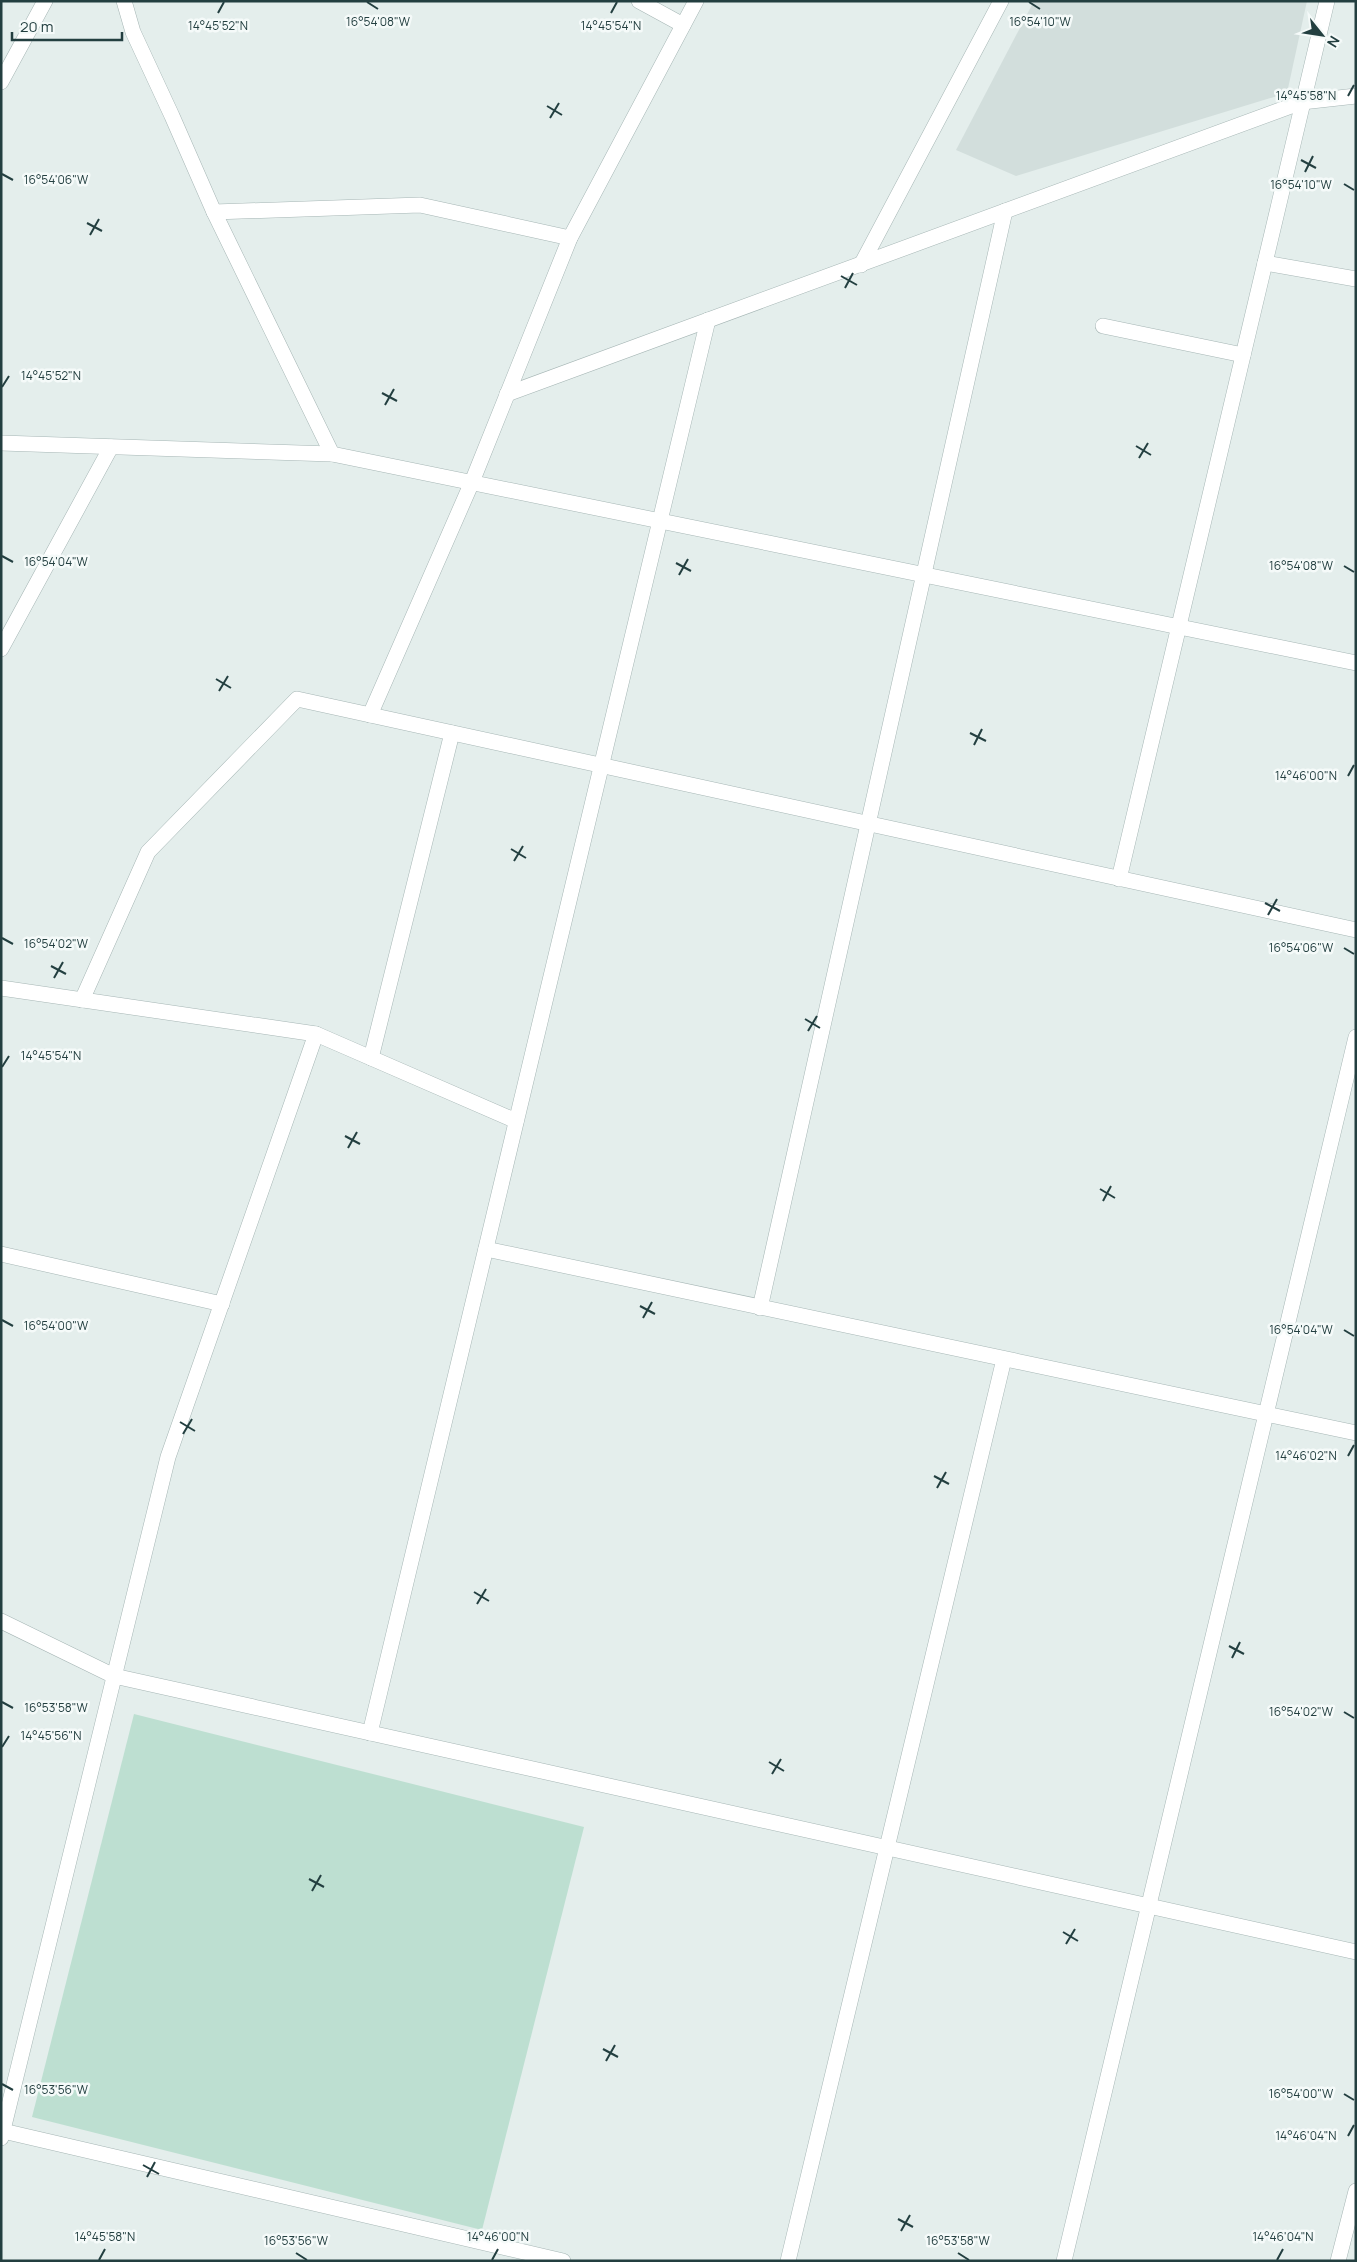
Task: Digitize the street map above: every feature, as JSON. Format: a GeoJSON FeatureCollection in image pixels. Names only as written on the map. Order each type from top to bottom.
{"type":"FeatureCollection","features":[{"type":"Feature","properties":{"kind":"street"},"geometry":{"type":"LineString","coordinates":[[1,82],[45,1]]}},
{"type":"Feature","properties":{"kind":"street"},"geometry":{"type":"LineString","coordinates":[[124,1],[133,32],[214,212],[332,454]]}},
{"type":"Feature","properties":{"kind":"street"},"geometry":{"type":"LineString","coordinates":[[639,1],[683,25]]}},
{"type":"Feature","properties":{"kind":"street"},"geometry":{"type":"LineString","coordinates":[[370,715],[472,482],[570,238],[696,1]]}},
{"type":"Feature","properties":{"kind":"street"},"geometry":{"type":"LineString","coordinates":[[861,265],[1001,1]]}},
{"type":"Feature","properties":{"kind":"street"},"geometry":{"type":"LineString","coordinates":[[1119,879],[1302,102],[1328,1]]}},
{"type":"Feature","properties":{"kind":"street"},"geometry":{"type":"LineString","coordinates":[[507,394],[1302,102],[1356,96]]}},
{"type":"Feature","properties":{"kind":"street"},"geometry":{"type":"LineString","coordinates":[[214,212],[420,205],[570,238]]}},
{"type":"Feature","properties":{"kind":"street"},"geometry":{"type":"LineString","coordinates":[[760,1308],[1005,211]]}},
{"type":"Feature","properties":{"kind":"street"},"geometry":{"type":"LineString","coordinates":[[1264,263],[1356,279]]}},
{"type":"Feature","properties":{"kind":"street"},"geometry":{"type":"LineString","coordinates":[[370,1733],[708,320]]}},
{"type":"Feature","properties":{"kind":"street"},"geometry":{"type":"LineString","coordinates":[[1103,326],[1243,355]]}},
{"type":"Feature","properties":{"kind":"street"},"geometry":{"type":"LineString","coordinates":[[1,443],[332,454],[1356,663]]}},
{"type":"Feature","properties":{"kind":"street"},"geometry":{"type":"LineString","coordinates":[[2,646],[111,447]]}},
{"type":"Feature","properties":{"kind":"street"},"geometry":{"type":"LineString","coordinates":[[82,1000],[148,852],[297,699],[1356,930]]}},
{"type":"Feature","properties":{"kind":"street"},"geometry":{"type":"LineString","coordinates":[[371,1058],[452,733]]}},
{"type":"Feature","properties":{"kind":"street"},"geometry":{"type":"LineString","coordinates":[[1,988],[316,1034],[516,1121]]}},
{"type":"Feature","properties":{"kind":"street"},"geometry":{"type":"LineString","coordinates":[[316,1034],[168,1457],[2,2134],[563,2261]]}},
{"type":"Feature","properties":{"kind":"street"},"geometry":{"type":"LineString","coordinates":[[1064,2261],[1356,1038]]}},
{"type":"Feature","properties":{"kind":"street"},"geometry":{"type":"LineString","coordinates":[[486,1249],[1356,1433]]}},
{"type":"Feature","properties":{"kind":"street"},"geometry":{"type":"LineString","coordinates":[[1,1254],[222,1304]]}},
{"type":"Feature","properties":{"kind":"street"},"geometry":{"type":"LineString","coordinates":[[788,2261],[1004,1359]]}},
{"type":"Feature","properties":{"kind":"street"},"geometry":{"type":"LineString","coordinates":[[1,1621],[114,1676],[1356,1952]]}},
{"type":"Feature","properties":{"kind":"street"},"geometry":{"type":"LineString","coordinates":[[1338,2261],[1356,2191]]}},
{"type":"Feature","properties":{"kind":"shaded area"},"geometry":{"type":"Polygon","coordinates":[[[1034,1],[1307,1],[1287,93],[1016,176],[956,150],[1034,1]]]}},
{"type":"Feature","properties":{"kind":"green space"},"geometry":{"type":"Polygon","coordinates":[[[134,1714],[584,1827],[482,2230],[32,2117],[134,1714]]]}}]}
